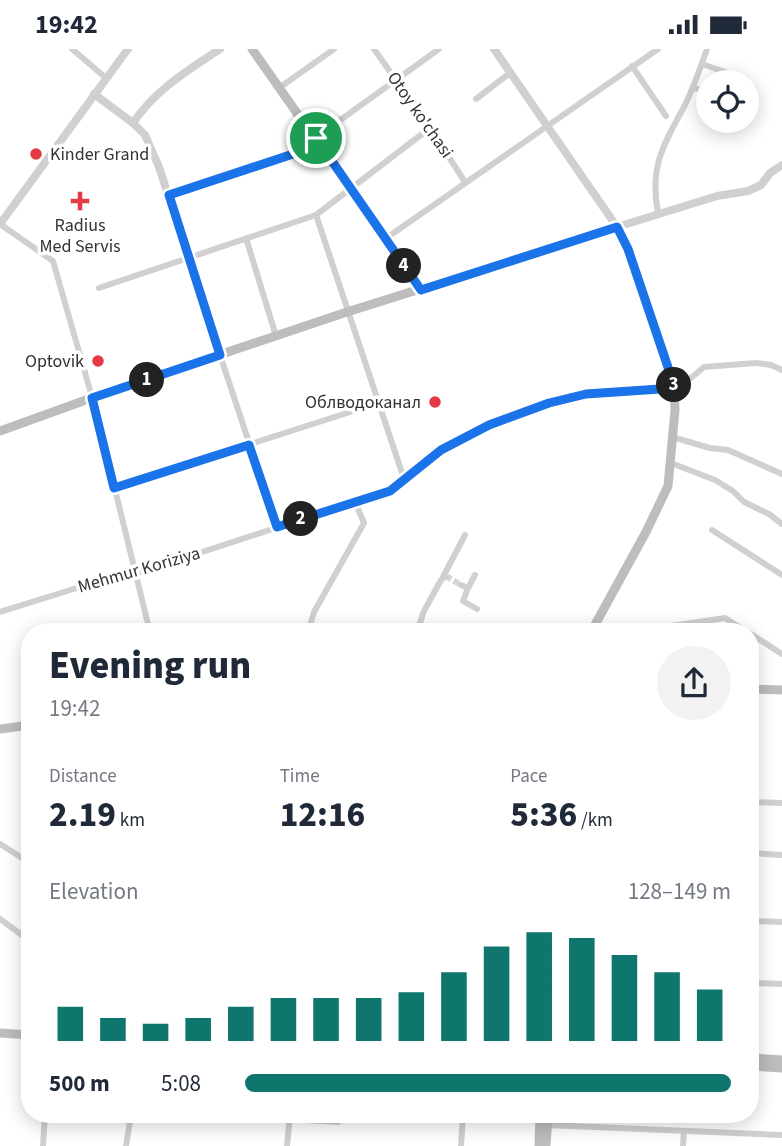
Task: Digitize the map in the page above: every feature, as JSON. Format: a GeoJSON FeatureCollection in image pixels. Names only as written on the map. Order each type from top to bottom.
{"type":"FeatureCollection","features":[{"type":"Feature","properties":{"kind":"main road"},"geometry":{"type":"LineString","coordinates":[[252,49],[421,290]]}},
{"type":"Feature","properties":{"kind":"main road"},"geometry":{"type":"LineString","coordinates":[[0,432],[347,312],[617,227],[628,249],[674,385],[675,410],[668,486],[595,623]]}},
{"type":"Feature","properties":{"kind":"main road"},"geometry":{"type":"LineString","coordinates":[[759,689],[782,690]]}},
{"type":"Feature","properties":{"kind":"main road"},"geometry":{"type":"LineString","coordinates":[[0,729],[21,726]]}},
{"type":"Feature","properties":{"kind":"main road"},"geometry":{"type":"LineString","coordinates":[[0,1033],[21,1034]]}},
{"type":"Feature","properties":{"kind":"main road"},"geometry":{"type":"LineString","coordinates":[[759,1058],[782,1059]]}},
{"type":"Feature","properties":{"kind":"main road"},"geometry":{"type":"LineString","coordinates":[[759,1067],[782,1068]]}},
{"type":"Feature","properties":{"kind":"main road"},"geometry":{"type":"LineString","coordinates":[[538,1146],[539,1123]]}},
{"type":"Feature","properties":{"kind":"main road"},"geometry":{"type":"LineString","coordinates":[[546,1146],[547,1125]]}},
{"type":"Feature","properties":{"kind":"street"},"geometry":{"type":"LineString","coordinates":[[72,49],[106,78]]}},
{"type":"Feature","properties":{"kind":"street"},"geometry":{"type":"LineString","coordinates":[[128,49],[0,224],[53,261],[92,398],[148,623]]}},
{"type":"Feature","properties":{"kind":"street"},"geometry":{"type":"LineString","coordinates":[[133,123],[167,85],[219,49]]}},
{"type":"Feature","properties":{"kind":"street"},"geometry":{"type":"LineString","coordinates":[[279,88],[334,49]]}},
{"type":"Feature","properties":{"kind":"street","name":"Otoy ko'chasi"},"geometry":{"type":"LineString","coordinates":[[374,49],[466,182]]}},
{"type":"Feature","properties":{"kind":"street"},"geometry":{"type":"LineString","coordinates":[[169,195],[293,154],[439,49]]}},
{"type":"Feature","properties":{"kind":"street"},"geometry":{"type":"LineString","coordinates":[[494,49],[617,227],[718,196],[748,191],[761,185],[770,173],[782,165]]}},
{"type":"Feature","properties":{"kind":"street"},"geometry":{"type":"LineString","coordinates":[[386,239],[658,49]]}},
{"type":"Feature","properties":{"kind":"street"},"geometry":{"type":"LineString","coordinates":[[658,213],[655,184],[660,150],[693,87],[708,49]]}},
{"type":"Feature","properties":{"kind":"street"},"geometry":{"type":"LineString","coordinates":[[702,64],[719,70]]}},
{"type":"Feature","properties":{"kind":"street"},"geometry":{"type":"LineString","coordinates":[[632,66],[666,116]]}},
{"type":"Feature","properties":{"kind":"street"},"geometry":{"type":"LineString","coordinates":[[476,99],[510,73]]}},
{"type":"Feature","properties":{"kind":"street"},"geometry":{"type":"LineString","coordinates":[[94,93],[145,135],[169,195],[277,527]]}},
{"type":"Feature","properties":{"kind":"street"},"geometry":{"type":"LineString","coordinates":[[99,288],[316,215],[430,128]]}},
{"type":"Feature","properties":{"kind":"street"},"geometry":{"type":"LineString","coordinates":[[316,215],[404,479]]}},
{"type":"Feature","properties":{"kind":"street"},"geometry":{"type":"LineString","coordinates":[[246,238],[276,336]]}},
{"type":"Feature","properties":{"kind":"street"},"geometry":{"type":"LineString","coordinates":[[674,385],[691,378],[704,367],[756,363],[782,370]]}},
{"type":"Feature","properties":{"kind":"street","name":"Mehmur Koriziya"},"geometry":{"type":"LineString","coordinates":[[0,612],[135,573],[390,491],[441,450],[489,425],[549,403],[586,394],[660,389],[674,385]]}},
{"type":"Feature","properties":{"kind":"street"},"geometry":{"type":"LineString","coordinates":[[114,488],[378,403]]}},
{"type":"Feature","properties":{"kind":"street"},"geometry":{"type":"LineString","coordinates":[[672,437],[710,448],[728,450],[782,474]]}},
{"type":"Feature","properties":{"kind":"street"},"geometry":{"type":"LineString","coordinates":[[671,463],[715,480],[733,491],[744,502],[769,514],[782,524]]}},
{"type":"Feature","properties":{"kind":"street"},"geometry":{"type":"LineString","coordinates":[[311,623],[314,611],[363,523],[355,502]]}},
{"type":"Feature","properties":{"kind":"street"},"geometry":{"type":"LineString","coordinates":[[712,530],[782,575]]}},
{"type":"Feature","properties":{"kind":"street"},"geometry":{"type":"LineString","coordinates":[[420,623],[465,535]]}},
{"type":"Feature","properties":{"kind":"street"},"geometry":{"type":"LineString","coordinates":[[475,575],[465,586],[463,601],[477,609]]}},
{"type":"Feature","properties":{"kind":"street"},"geometry":{"type":"LineString","coordinates":[[691,623],[725,618],[733,623]]}},
{"type":"Feature","properties":{"kind":"street"},"geometry":{"type":"LineString","coordinates":[[759,639],[782,654]]}},
{"type":"Feature","properties":{"kind":"street"},"geometry":{"type":"LineString","coordinates":[[759,802],[782,803]]}},
{"type":"Feature","properties":{"kind":"street"},"geometry":{"type":"LineString","coordinates":[[0,844],[21,857]]}},
{"type":"Feature","properties":{"kind":"street"},"geometry":{"type":"LineString","coordinates":[[759,854],[782,855]]}},
{"type":"Feature","properties":{"kind":"street"},"geometry":{"type":"LineString","coordinates":[[0,919],[21,934]]}},
{"type":"Feature","properties":{"kind":"street"},"geometry":{"type":"LineString","coordinates":[[759,921],[782,922]]}},
{"type":"Feature","properties":{"kind":"street"},"geometry":{"type":"LineString","coordinates":[[759,983],[782,984]]}},
{"type":"Feature","properties":{"kind":"street"},"geometry":{"type":"LineString","coordinates":[[43,1146],[44,1123]]}},
{"type":"Feature","properties":{"kind":"street"},"geometry":{"type":"LineString","coordinates":[[126,1146],[130,1123]]}},
{"type":"Feature","properties":{"kind":"street"},"geometry":{"type":"LineString","coordinates":[[287,1146],[289,1123]]}},
{"type":"Feature","properties":{"kind":"street"},"geometry":{"type":"LineString","coordinates":[[461,1146],[462,1123]]}},
{"type":"Feature","properties":{"kind":"street"},"geometry":{"type":"LineString","coordinates":[[547,1125],[782,1135]]}},
{"type":"Feature","properties":{"kind":"street"},"geometry":{"type":"LineString","coordinates":[[683,1146],[684,1131]]}},
{"type":"Feature","properties":{"kind":"tunnel"},"geometry":{"type":"LineString","coordinates":[[446,576],[461,585]]}},
{"type":"Feature","properties":{"kind":"place","name":"Kinder Grand"},"geometry":{"type":"Point","coordinates":[36,154]}},
{"type":"Feature","properties":{"kind":"place","name":"Radius Med Servis"},"geometry":{"type":"Point","coordinates":[80,201]}},
{"type":"Feature","properties":{"kind":"place","name":"Optovik"},"geometry":{"type":"Point","coordinates":[98,361]}},
{"type":"Feature","properties":{"kind":"place","name":"Облводоканал"},"geometry":{"type":"Point","coordinates":[435,402]}},
{"type":"Feature","properties":{"kind":"route"},"geometry":{"type":"LineString","coordinates":[[316,138],[421,290],[617,227],[628,249],[674,385],[660,389],[586,394],[549,403],[489,425],[441,450],[390,491],[277,527],[249,445],[114,488],[92,398],[220,355],[169,195],[293,154],[316,138]]}}]}
